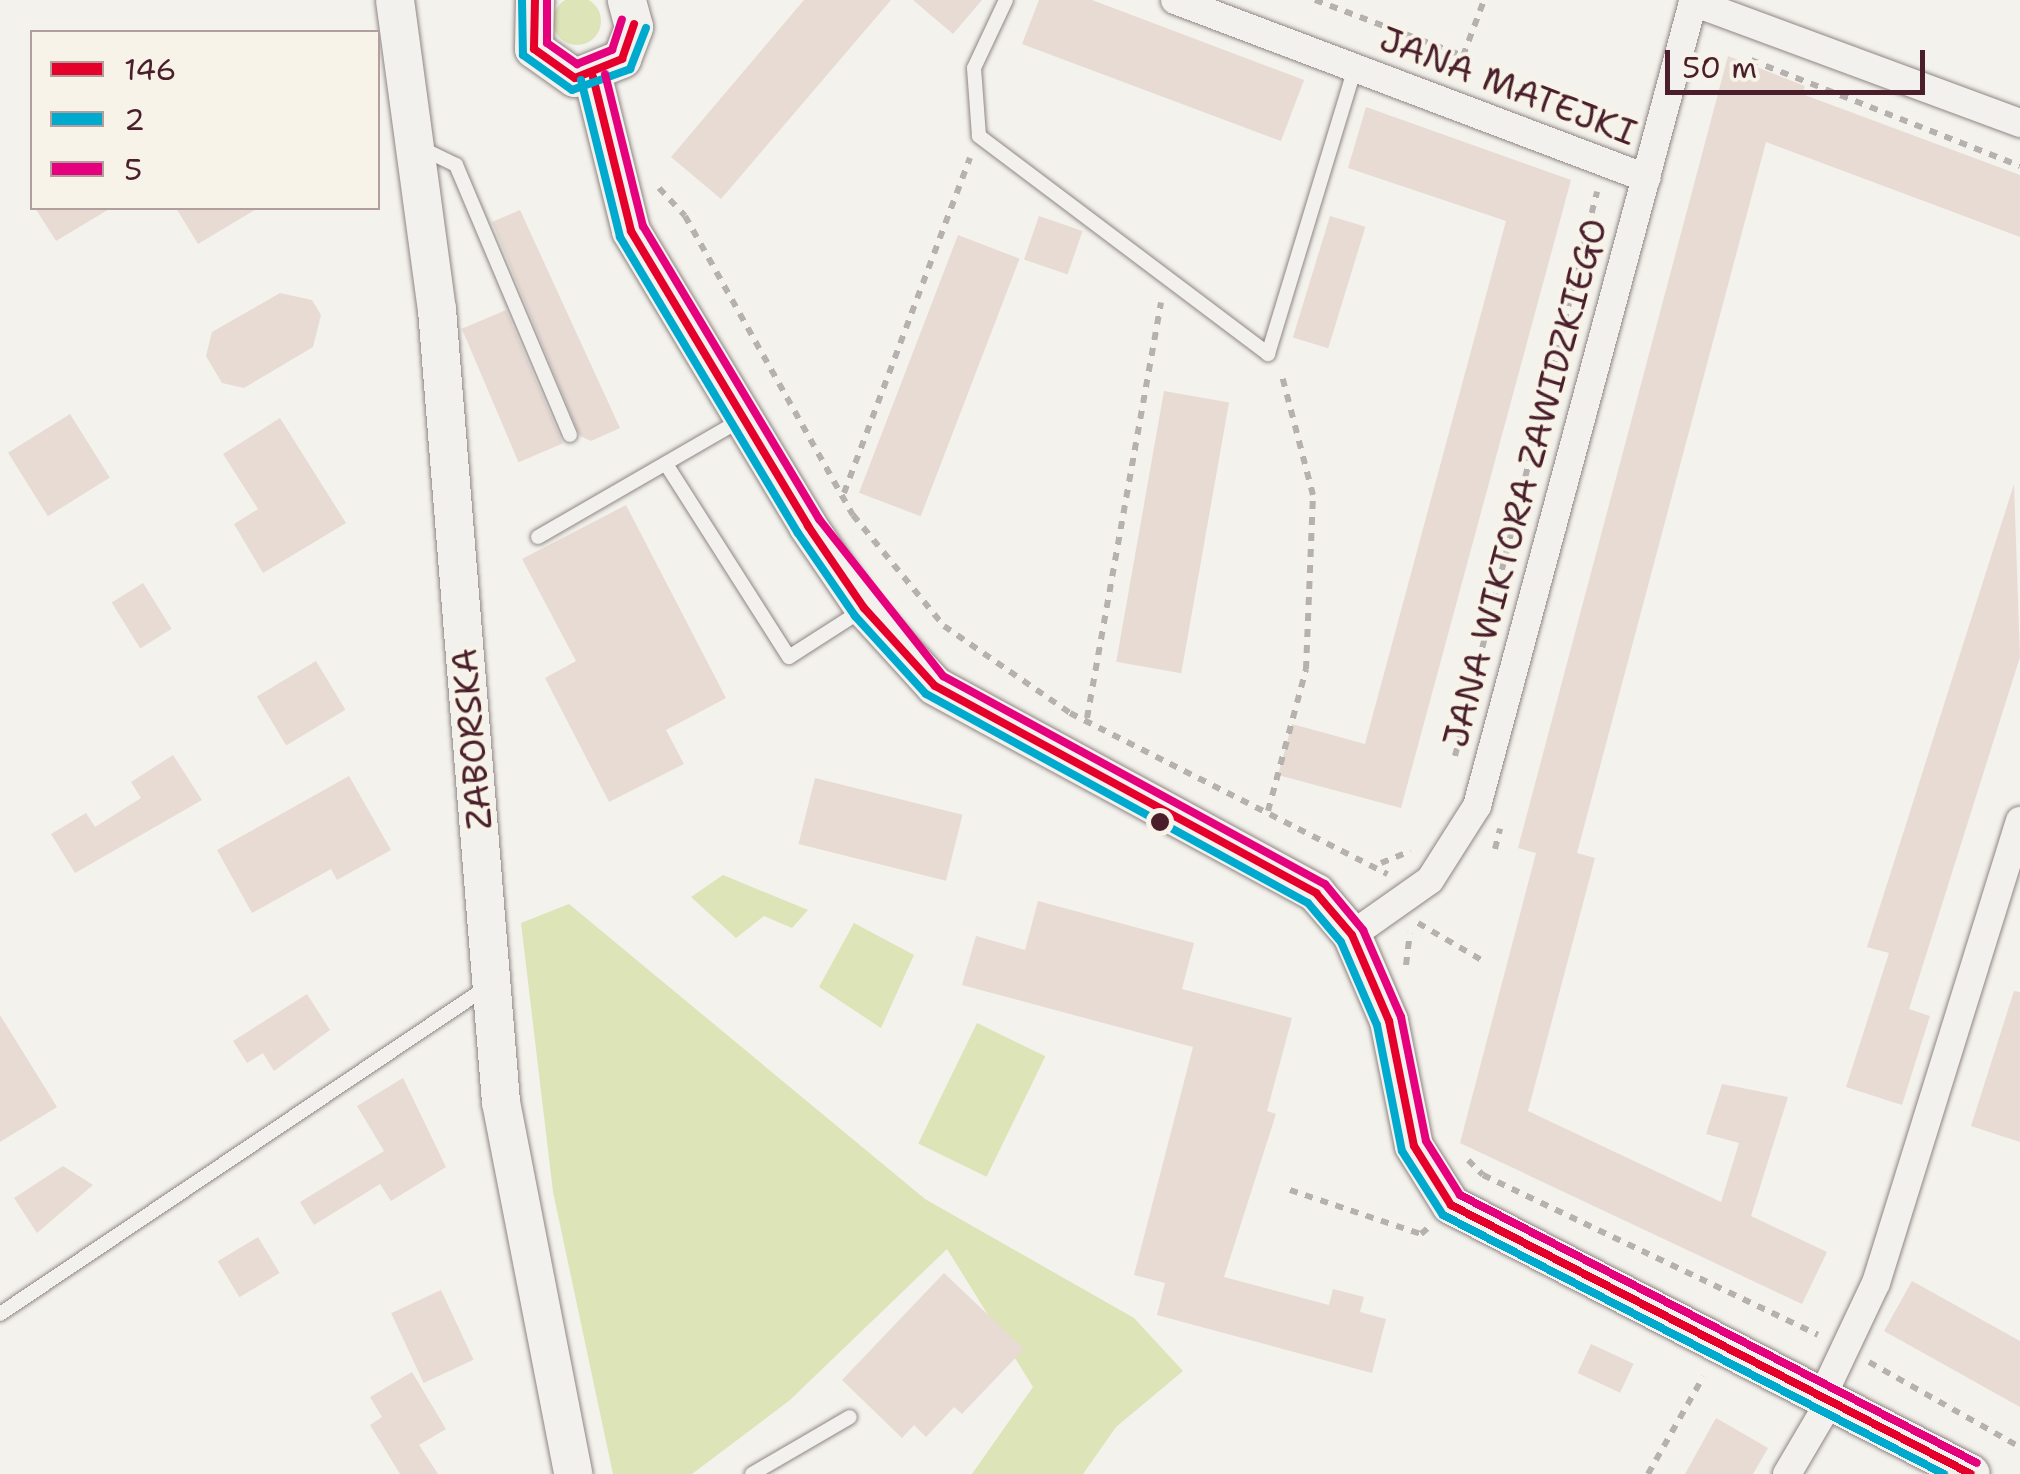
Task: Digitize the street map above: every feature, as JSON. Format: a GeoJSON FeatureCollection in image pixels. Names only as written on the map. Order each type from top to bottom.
{"type":"FeatureCollection","features":[{"type":"Feature","properties":{"kind":"street","name":"ZABORSKA"},"geometry":{"type":"LineString","coordinates":[[395,0],[415,145],[501,1102],[573,1474]]}},
{"type":"Feature","properties":{"kind":"street"},"geometry":{"type":"LineString","coordinates":[[535,0],[534,49],[558,73],[593,77],[630,44],[627,0]]}},
{"type":"Feature","properties":{"kind":"street","name":"JANA MATEJKI"},"geometry":{"type":"LineString","coordinates":[[1175,0],[1646,178]]}},
{"type":"Feature","properties":{"kind":"street"},"geometry":{"type":"LineString","coordinates":[[1693,2],[2020,123]]}},
{"type":"Feature","properties":{"kind":"street","name":"JANA WIKTORA ZAWIDZKIEGO"},"geometry":{"type":"LineString","coordinates":[[1352,935],[1405,903],[1466,836],[1477,806],[1693,2]]}},
{"type":"Feature","properties":{"kind":"street"},"geometry":{"type":"LineString","coordinates":[[593,77],[631,231],[743,418],[864,608],[935,686],[1316,893],[1352,935],[1388,1021],[1414,1146],[1451,1205],[1970,1474]]}},
{"type":"Feature","properties":{"kind":"street"},"geometry":{"type":"LineString","coordinates":[[1787,1474],[1826,1399],[1876,1283],[2020,821]]}},
{"type":"Feature","properties":{"kind":"lane"},"geometry":{"type":"LineString","coordinates":[[1006,0],[974,68],[979,136],[1268,354],[1355,68]]}},
{"type":"Feature","properties":{"kind":"lane"},"geometry":{"type":"LineString","coordinates":[[415,145],[456,165],[570,435]]}},
{"type":"Feature","properties":{"kind":"lane"},"geometry":{"type":"LineString","coordinates":[[538,537],[743,418]]}},
{"type":"Feature","properties":{"kind":"lane"},"geometry":{"type":"LineString","coordinates":[[666,464],[789,656],[864,608]]}},
{"type":"Feature","properties":{"kind":"lane"},"geometry":{"type":"LineString","coordinates":[[0,1314],[492,984]]}},
{"type":"Feature","properties":{"kind":"lane"},"geometry":{"type":"LineString","coordinates":[[752,1474],[850,1417]]}},
{"type":"Feature","properties":{"kind":"path"},"geometry":{"type":"LineString","coordinates":[[1316,0],[1463,56],[1484,0]]}},
{"type":"Feature","properties":{"kind":"path"},"geometry":{"type":"LineString","coordinates":[[1734,18],[1724,50],[2020,166]]}},
{"type":"Feature","properties":{"kind":"path"},"geometry":{"type":"LineString","coordinates":[[844,494],[979,136]]}},
{"type":"Feature","properties":{"kind":"path"},"geometry":{"type":"LineString","coordinates":[[1450,776],[1598,192],[1581,154]]}},
{"type":"Feature","properties":{"kind":"path"},"geometry":{"type":"LineString","coordinates":[[656,179],[844,494],[944,626],[1087,718],[1268,811],[1381,863],[1418,922],[1485,962]]}},
{"type":"Feature","properties":{"kind":"path"},"geometry":{"type":"LineString","coordinates":[[1087,718],[1165,277]]}},
{"type":"Feature","properties":{"kind":"path"},"geometry":{"type":"LineString","coordinates":[[1268,354],[1282,374],[1313,495],[1306,670],[1268,811]]}},
{"type":"Feature","properties":{"kind":"path"},"geometry":{"type":"LineString","coordinates":[[1381,863],[1424,838]]}},
{"type":"Feature","properties":{"kind":"path"},"geometry":{"type":"LineString","coordinates":[[1463,1154],[1483,1176],[1846,1349],[2020,1447]]}},
{"type":"Feature","properties":{"kind":"path"},"geometry":{"type":"LineString","coordinates":[[1290,1190],[1421,1234],[1451,1205]]}},
{"type":"Feature","properties":{"kind":"path"},"geometry":{"type":"LineString","coordinates":[[1648,1474],[1703,1377]]}},
{"type":"Feature","properties":{"kind":"green space"},"geometry":{"type":"Polygon","coordinates":[[[568,-1],[586,-1],[599,12],[599,30],[586,43],[568,43],[555,30],[555,12],[568,-1]]]}},
{"type":"Feature","properties":{"kind":"green space"},"geometry":{"type":"Polygon","coordinates":[[[723,875],[808,910],[792,928],[764,916],[736,938],[691,897],[723,875]]]}},
{"type":"Feature","properties":{"kind":"green space"},"geometry":{"type":"Polygon","coordinates":[[[569,904],[925,1199],[1134,1318],[1183,1371],[1116,1427],[1083,1474],[972,1474],[1033,1387],[947,1249],[790,1400],[692,1474],[613,1474],[553,1192],[521,923],[569,904]]]}},
{"type":"Feature","properties":{"kind":"green space"},"geometry":{"type":"Polygon","coordinates":[[[854,923],[914,955],[881,1028],[819,987],[854,923]]]}},
{"type":"Feature","properties":{"kind":"green space"},"geometry":{"type":"Polygon","coordinates":[[[977,1023],[1045,1056],[987,1177],[918,1143],[977,1023]]]}},
{"type":"Feature","properties":{"kind":"building"},"geometry":{"type":"Polygon","coordinates":[[[804,0],[891,0],[721,199],[671,157],[804,0]]]}},
{"type":"Feature","properties":{"kind":"building"},"geometry":{"type":"Polygon","coordinates":[[[913,0],[982,0],[953,34],[913,0]]]}},
{"type":"Feature","properties":{"kind":"building"},"geometry":{"type":"Polygon","coordinates":[[[1039,0],[1092,0],[1304,80],[1281,141],[1022,44],[1039,0]]]}},
{"type":"Feature","properties":{"kind":"building"},"geometry":{"type":"Polygon","coordinates":[[[1728,56],[1805,86],[1802,94],[2020,175],[2020,237],[1766,142],[1577,853],[1595,858],[1528,1111],[1721,1202],[1739,1143],[1706,1134],[1722,1084],[1788,1097],[1751,1216],[1827,1252],[1802,1304],[1460,1143],[1536,853],[1518,848],[1728,56]]]}},
{"type":"Feature","properties":{"kind":"building"},"geometry":{"type":"Polygon","coordinates":[[[1366,107],[1571,180],[1401,808],[1278,775],[1292,724],[1365,744],[1506,221],[1348,168],[1366,107]]]}},
{"type":"Feature","properties":{"kind":"building"},"geometry":{"type":"Polygon","coordinates":[[[36,210],[108,210],[56,241],[36,210]]]}},
{"type":"Feature","properties":{"kind":"building"},"geometry":{"type":"Polygon","coordinates":[[[177,210],[255,210],[198,244],[177,210]]]}},
{"type":"Feature","properties":{"kind":"building"},"geometry":{"type":"Polygon","coordinates":[[[520,210],[620,428],[591,441],[580,436],[492,222],[520,210]]]}},
{"type":"Feature","properties":{"kind":"building"},"geometry":{"type":"Polygon","coordinates":[[[1039,216],[1082,231],[1068,274],[1024,259],[1039,216]]]}},
{"type":"Feature","properties":{"kind":"building"},"geometry":{"type":"Polygon","coordinates":[[[1330,216],[1365,227],[1328,348],[1293,337],[1330,216]]]}},
{"type":"Feature","properties":{"kind":"building"},"geometry":{"type":"Polygon","coordinates":[[[958,235],[1020,259],[921,516],[859,493],[958,235]]]}},
{"type":"Feature","properties":{"kind":"building"},"geometry":{"type":"Polygon","coordinates":[[[280,293],[312,300],[321,315],[313,347],[244,388],[222,383],[206,356],[212,332],[280,293]]]}},
{"type":"Feature","properties":{"kind":"building"},"geometry":{"type":"Polygon","coordinates":[[[506,310],[563,443],[518,462],[462,329],[506,310]]]}},
{"type":"Feature","properties":{"kind":"building"},"geometry":{"type":"Polygon","coordinates":[[[1164,391],[1229,402],[1181,673],[1116,662],[1164,391]]]}},
{"type":"Feature","properties":{"kind":"building"},"geometry":{"type":"Polygon","coordinates":[[[70,414],[110,478],[48,516],[8,453],[70,414]]]}},
{"type":"Feature","properties":{"kind":"building"},"geometry":{"type":"Polygon","coordinates":[[[280,418],[346,523],[263,573],[234,524],[258,509],[223,454],[280,418]]]}},
{"type":"Feature","properties":{"kind":"building"},"geometry":{"type":"Polygon","coordinates":[[[2014,484],[2020,657],[1909,1009],[1930,1016],[1902,1105],[1846,1087],[1889,953],[1867,947],[2014,484]]]}},
{"type":"Feature","properties":{"kind":"building"},"geometry":{"type":"Polygon","coordinates":[[[626,505],[726,698],[666,730],[684,764],[609,802],[545,678],[576,661],[522,559],[626,505]]]}},
{"type":"Feature","properties":{"kind":"building"},"geometry":{"type":"Polygon","coordinates":[[[143,583],[172,629],[140,648],[112,603],[143,583]]]}},
{"type":"Feature","properties":{"kind":"building"},"geometry":{"type":"Polygon","coordinates":[[[316,661],[345,710],[286,745],[257,697],[316,661]]]}},
{"type":"Feature","properties":{"kind":"building"},"geometry":{"type":"Polygon","coordinates":[[[173,755],[202,800],[75,873],[51,834],[86,813],[95,827],[141,798],[131,782],[173,755]]]}},
{"type":"Feature","properties":{"kind":"building"},"geometry":{"type":"Polygon","coordinates":[[[349,776],[391,850],[337,880],[331,869],[252,913],[217,850],[349,776]]]}},
{"type":"Feature","properties":{"kind":"building"},"geometry":{"type":"Polygon","coordinates":[[[815,778],[962,815],[946,881],[799,844],[815,778]]]}},
{"type":"Feature","properties":{"kind":"building"},"geometry":{"type":"Polygon","coordinates":[[[1038,901],[1194,943],[1182,989],[1292,1018],[1267,1111],[1276,1114],[1224,1277],[1329,1305],[1333,1289],[1364,1297],[1360,1312],[1386,1319],[1372,1373],[1157,1315],[1165,1283],[1134,1275],[1193,1047],[962,985],[976,936],[1025,950],[1038,901]]]}},
{"type":"Feature","properties":{"kind":"building"},"geometry":{"type":"Polygon","coordinates":[[[2014,991],[2020,992],[2020,1142],[1971,1126],[2014,991]]]}},
{"type":"Feature","properties":{"kind":"building"},"geometry":{"type":"Polygon","coordinates":[[[307,994],[330,1030],[274,1071],[263,1053],[247,1063],[233,1041],[307,994]]]}},
{"type":"Feature","properties":{"kind":"building"},"geometry":{"type":"Polygon","coordinates":[[[0,1015],[57,1107],[0,1142],[0,1015]]]}},
{"type":"Feature","properties":{"kind":"building"},"geometry":{"type":"Polygon","coordinates":[[[403,1078],[446,1167],[391,1201],[380,1184],[314,1225],[300,1202],[384,1151],[357,1106],[403,1078]]]}},
{"type":"Feature","properties":{"kind":"building"},"geometry":{"type":"Polygon","coordinates":[[[63,1166],[93,1185],[37,1233],[14,1198],[63,1166]]]}},
{"type":"Feature","properties":{"kind":"building"},"geometry":{"type":"Polygon","coordinates":[[[258,1237],[280,1273],[239,1297],[218,1261],[258,1237]]]}},
{"type":"Feature","properties":{"kind":"building"},"geometry":{"type":"Polygon","coordinates":[[[944,1273],[1024,1349],[962,1414],[954,1407],[926,1437],[914,1425],[902,1438],[842,1380],[944,1273]]]}},
{"type":"Feature","properties":{"kind":"building"},"geometry":{"type":"Polygon","coordinates":[[[1912,1281],[2020,1341],[2020,1407],[1884,1331],[1912,1281]]]}},
{"type":"Feature","properties":{"kind":"building"},"geometry":{"type":"Polygon","coordinates":[[[441,1290],[474,1360],[424,1383],[391,1313],[441,1290]]]}},
{"type":"Feature","properties":{"kind":"building"},"geometry":{"type":"Polygon","coordinates":[[[1591,1344],[1634,1364],[1620,1393],[1577,1373],[1591,1344]]]}},
{"type":"Feature","properties":{"kind":"building"},"geometry":{"type":"Polygon","coordinates":[[[412,1372],[446,1429],[419,1445],[438,1474],[400,1474],[370,1425],[382,1417],[370,1397],[412,1372]]]}},
{"type":"Feature","properties":{"kind":"building"},"geometry":{"type":"Polygon","coordinates":[[[1716,1418],[1768,1448],[1753,1474],[1685,1474],[1716,1418]]]}},
{"type":"Feature","properties":{"kind":"transit line","name":"2"},"geometry":{"type":"LineString","coordinates":[[522,0],[523,55],[572,90],[630,69],[646,28]]}},
{"type":"Feature","properties":{"kind":"transit line","name":"146"},"geometry":{"type":"LineString","coordinates":[[535,0],[534,49],[575,78],[622,59],[634,24]]}},
{"type":"Feature","properties":{"kind":"transit line","name":"5"},"geometry":{"type":"LineString","coordinates":[[547,0],[547,43],[577,64],[612,50],[622,20]]}},
{"type":"Feature","properties":{"kind":"transit line","name":"5"},"geometry":{"type":"LineString","coordinates":[[605,74],[643,226],[819,519],[943,676],[1325,884],[1363,930],[1401,1017],[1426,1141],[1460,1195],[1977,1463]]}},
{"type":"Feature","properties":{"kind":"transit line","name":"146"},"geometry":{"type":"LineString","coordinates":[[593,77],[631,231],[808,526],[864,608],[935,686],[1316,893],[1352,935],[1389,1021],[1414,1146],[1451,1205],[1971,1474]]}},
{"type":"Feature","properties":{"kind":"transit line","name":"2"},"geometry":{"type":"LineString","coordinates":[[581,80],[620,237],[798,533],[855,616],[926,694],[1308,903],[1341,942],[1377,1025],[1402,1151],[1443,1215],[1944,1474]]}}]}
